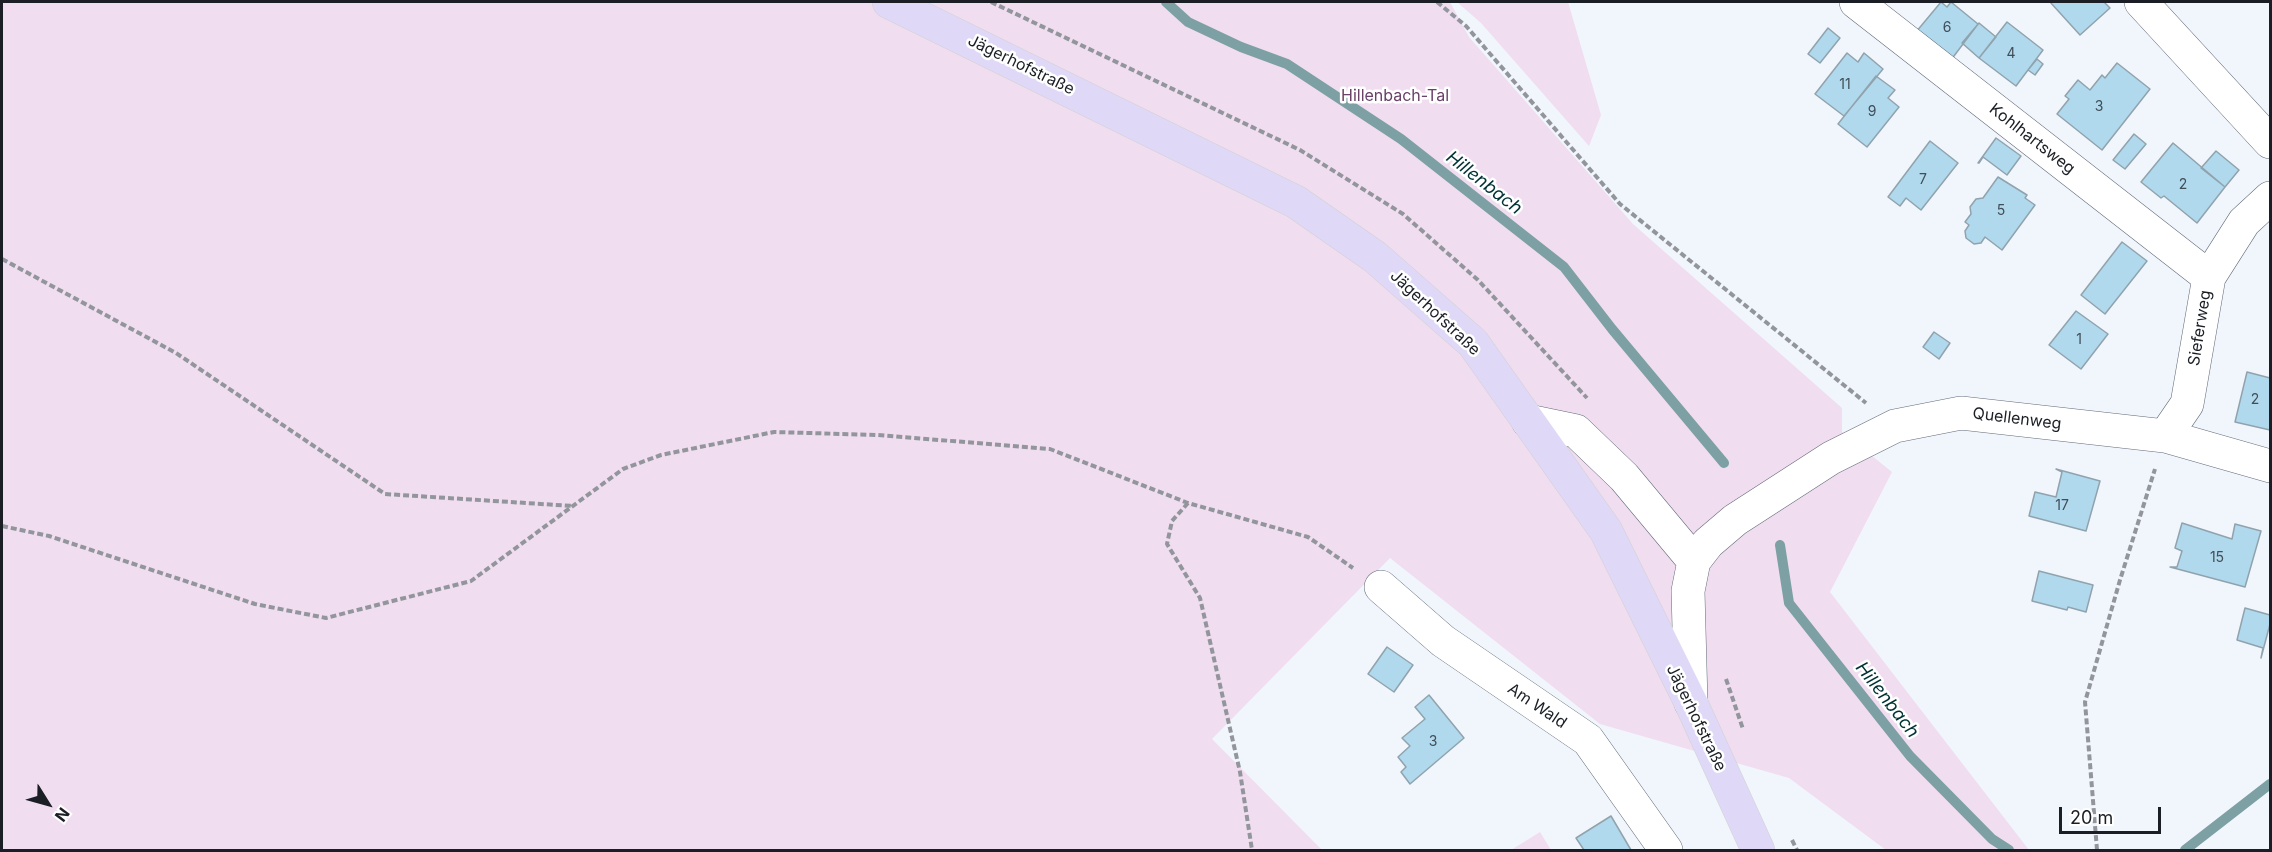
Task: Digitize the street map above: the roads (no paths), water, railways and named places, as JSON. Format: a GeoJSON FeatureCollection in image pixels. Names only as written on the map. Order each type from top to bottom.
{"type":"FeatureCollection","features":[{"type":"Feature","properties":{"kind":"main road","name":"Jägerhofstraße"},"geometry":{"type":"LineString","coordinates":[[889,2],[1296,202],[1375,257],[1473,343],[1606,531],[1691,703],[1758,850]]}},
{"type":"Feature","properties":{"kind":"street","name":"Kohlhartsweg"},"geometry":{"type":"LineString","coordinates":[[1856,2],[2209,277]]}},
{"type":"Feature","properties":{"kind":"street"},"geometry":{"type":"LineString","coordinates":[[2140,2],[2271,142]]}},
{"type":"Feature","properties":{"kind":"street","name":"Sieferweg"},"geometry":{"type":"LineString","coordinates":[[2165,436],[2187,404],[2209,277],[2244,222],[2271,198]]}},
{"type":"Feature","properties":{"kind":"street","name":"Quellenweg"},"geometry":{"type":"LineString","coordinates":[[1691,703],[1688,591],[1694,561],[1707,543],[1735,520],[1831,458],[1895,426],[1961,412],[2165,436],[2271,466]]}},
{"type":"Feature","properties":{"kind":"street"},"geometry":{"type":"LineString","coordinates":[[1528,421],[1576,431],[1624,477],[1694,561]]}},
{"type":"Feature","properties":{"kind":"street","name":"Am Wald"},"geometry":{"type":"LineString","coordinates":[[1381,586],[1443,642],[1588,740],[1666,850]]}},
{"type":"Feature","properties":{"kind":"waterway","name":"Hillenbach"},"geometry":{"type":"LineString","coordinates":[[1166,2],[1188,22],[1241,47],[1287,64],[1401,139],[1564,267],[1612,329],[1724,463]]}},
{"type":"Feature","properties":{"kind":"waterway","name":"Hillenbach"},"geometry":{"type":"LineString","coordinates":[[1780,545],[1789,603],[1910,756],[1992,839],[2009,850]]}},
{"type":"Feature","properties":{"kind":"waterway","name":"Hillenbach"},"geometry":{"type":"LineString","coordinates":[[2185,850],[2270,784]]}},
{"type":"Feature","properties":{"kind":"park label","name":"Hillenbach-Tal"},"geometry":{"type":"Point","coordinates":[1395,96]}}]}
